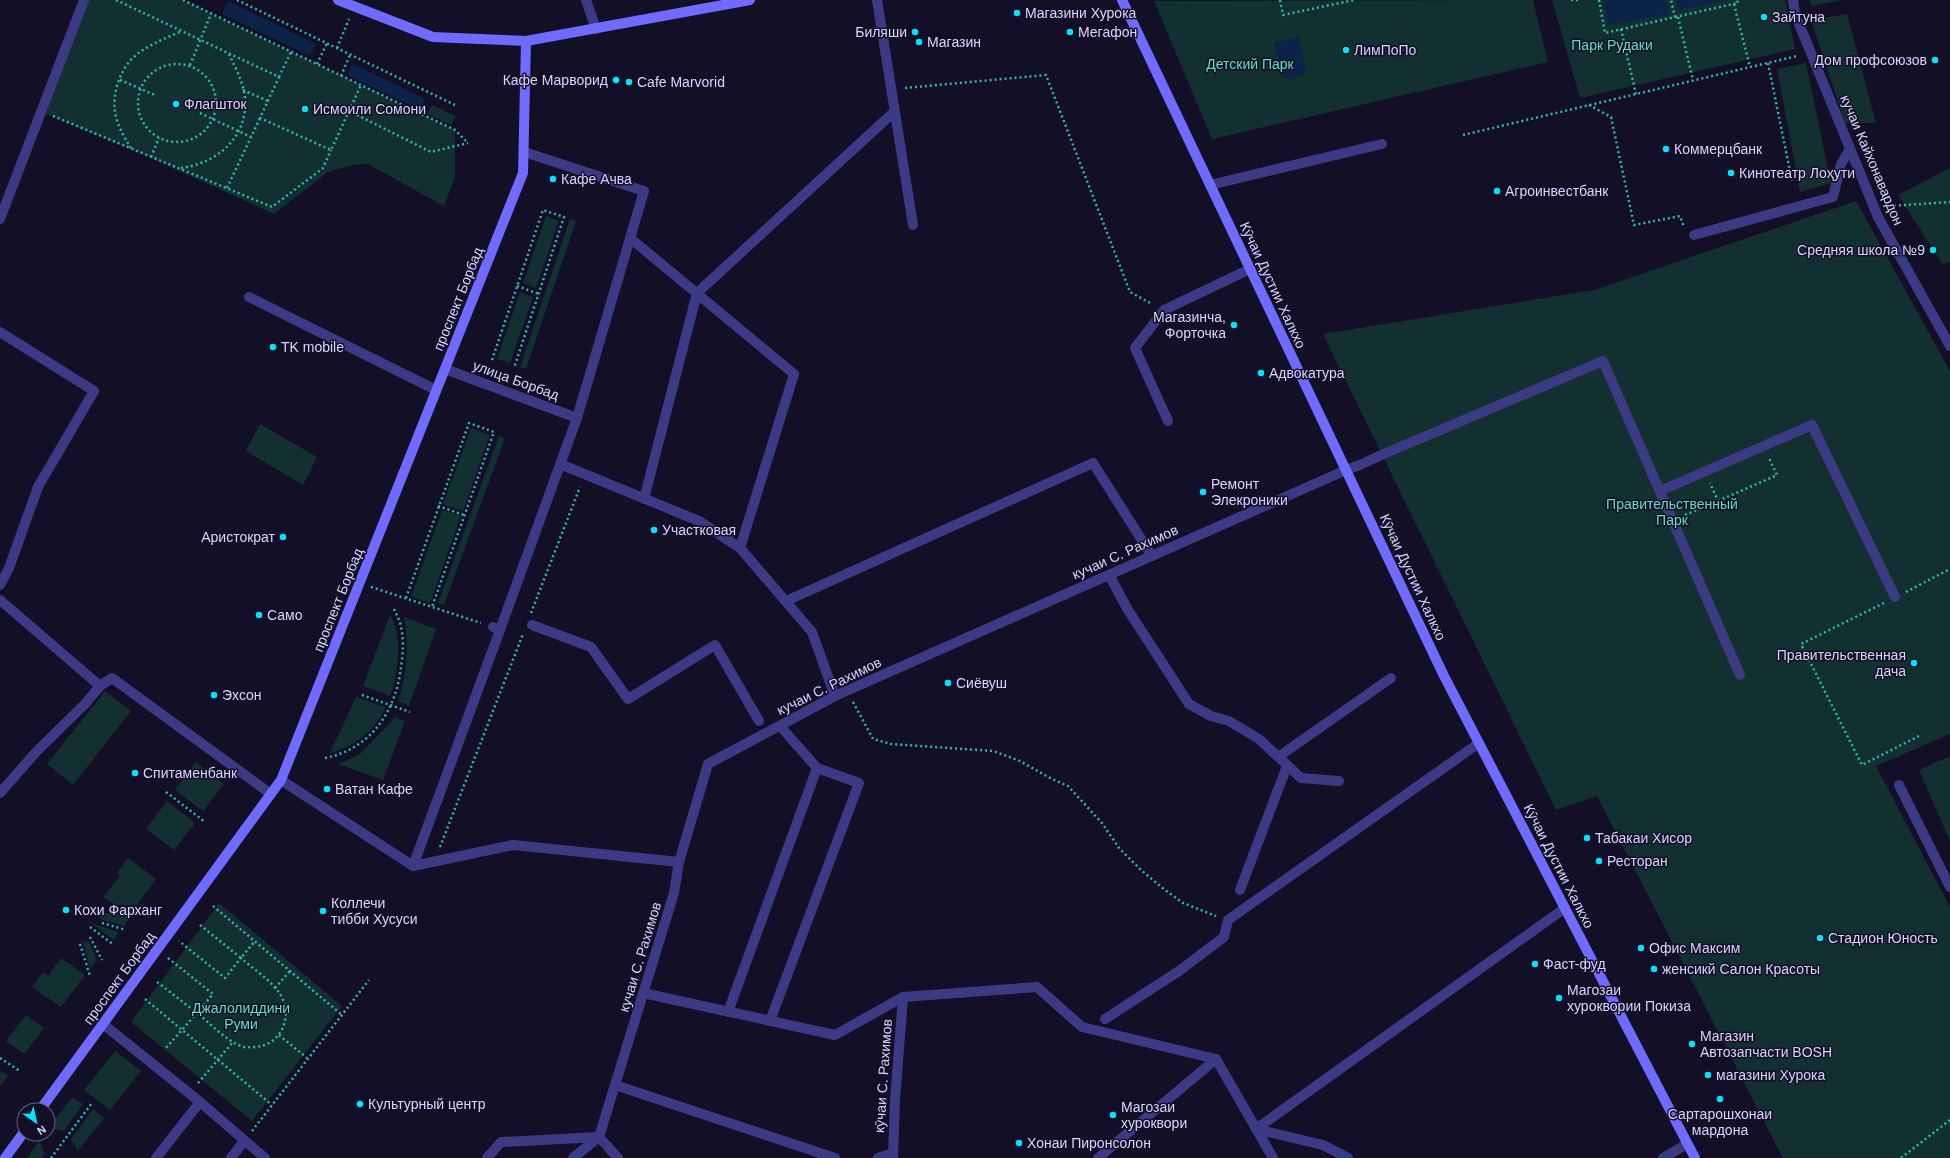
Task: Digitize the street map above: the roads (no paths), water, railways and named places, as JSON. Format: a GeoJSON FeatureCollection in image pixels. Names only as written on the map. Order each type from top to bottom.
{"type":"FeatureCollection","features":[{"type":"Feature","properties":{"kind":"street"},"geometry":{"type":"LineString","coordinates":[[0,219],[84,0]]}},
{"type":"Feature","properties":{"kind":"street"},"geometry":{"type":"LineString","coordinates":[[338,0],[356,4],[433,37],[526,42],[750,0]]}},
{"type":"Feature","properties":{"kind":"street"},"geometry":{"type":"LineString","coordinates":[[586,0],[596,29]]}},
{"type":"Feature","properties":{"kind":"street"},"geometry":{"type":"LineString","coordinates":[[876,0],[914,225]]}},
{"type":"Feature","properties":{"kind":"street","name":"Кӯчаи Дустии Халкхо"},"geometry":{"type":"LineString","coordinates":[[1122,0],[1444,676],[1694,1158]]}},
{"type":"Feature","properties":{"kind":"street","name":"кучаи Кайхонавардон"},"geometry":{"type":"LineString","coordinates":[[1793,0],[1795,14],[1874,207],[1950,346]]}},
{"type":"Feature","properties":{"kind":"street","name":"проспект Борбад"},"geometry":{"type":"LineString","coordinates":[[46,1102],[281,780],[523,173],[526,42]]}},
{"type":"Feature","properties":{"kind":"street"},"geometry":{"type":"LineString","coordinates":[[644,499],[697,293],[895,111]]}},
{"type":"Feature","properties":{"kind":"street"},"geometry":{"type":"LineString","coordinates":[[1210,185],[1382,144]]}},
{"type":"Feature","properties":{"kind":"street"},"geometry":{"type":"LineString","coordinates":[[1694,235],[1833,197],[1841,164],[1850,149]]}},
{"type":"Feature","properties":{"kind":"street"},"geometry":{"type":"LineString","coordinates":[[413,866],[496,629],[577,418],[644,191],[524,152]]}},
{"type":"Feature","properties":{"kind":"street"},"geometry":{"type":"LineString","coordinates":[[630,238],[794,374],[740,548]]}},
{"type":"Feature","properties":{"kind":"street"},"geometry":{"type":"LineString","coordinates":[[1168,421],[1135,348],[1164,310],[1250,269]]}},
{"type":"Feature","properties":{"kind":"street"},"geometry":{"type":"LineString","coordinates":[[248,297],[436,390]]}},
{"type":"Feature","properties":{"kind":"street"},"geometry":{"type":"LineString","coordinates":[[0,332],[94,391],[38,487],[9,568],[0,585]]}},
{"type":"Feature","properties":{"kind":"street","name":"кучаи С. Рахимов"},"geometry":{"type":"LineString","coordinates":[[599,1137],[674,893],[679,862],[708,764],[835,696],[1346,470],[1360,466],[1379,456],[1603,361],[1660,492]]}},
{"type":"Feature","properties":{"kind":"street","name":"улица Борбад"},"geometry":{"type":"LineString","coordinates":[[445,368],[577,418]]}},
{"type":"Feature","properties":{"kind":"street"},"geometry":{"type":"LineString","coordinates":[[1740,675],[1660,492],[1812,425],[1895,597]]}},
{"type":"Feature","properties":{"kind":"street"},"geometry":{"type":"LineString","coordinates":[[786,601],[1093,463],[1152,556]]}},
{"type":"Feature","properties":{"kind":"street"},"geometry":{"type":"LineString","coordinates":[[560,464],[699,521],[740,548],[812,632],[835,696]]}},
{"type":"Feature","properties":{"kind":"street"},"geometry":{"type":"LineString","coordinates":[[1109,575],[1128,610],[1189,704],[1211,716],[1229,721],[1259,739],[1301,778],[1338,781]]}},
{"type":"Feature","properties":{"kind":"street"},"geometry":{"type":"LineString","coordinates":[[0,600],[100,686]]}},
{"type":"Feature","properties":{"kind":"street"},"geometry":{"type":"LineString","coordinates":[[529,624],[591,647],[628,699],[715,645],[759,721]]}},
{"type":"Feature","properties":{"kind":"street"},"geometry":{"type":"LineString","coordinates":[[0,793],[37,751],[85,704],[100,686],[112,678],[271,794]]}},
{"type":"Feature","properties":{"kind":"street"},"geometry":{"type":"LineString","coordinates":[[1278,757],[1391,678]]}},
{"type":"Feature","properties":{"kind":"street"},"geometry":{"type":"LineString","coordinates":[[770,1021],[859,783],[816,768],[780,726]]}},
{"type":"Feature","properties":{"kind":"street"},"geometry":{"type":"LineString","coordinates":[[1105,1019],[1179,970],[1224,937],[1228,920],[1479,743]]}},
{"type":"Feature","properties":{"kind":"street"},"geometry":{"type":"LineString","coordinates":[[1240,890],[1287,766]]}},
{"type":"Feature","properties":{"kind":"street"},"geometry":{"type":"LineString","coordinates":[[728,1012],[816,768]]}},
{"type":"Feature","properties":{"kind":"street"},"geometry":{"type":"LineString","coordinates":[[281,780],[413,866],[512,845],[679,862]]}},
{"type":"Feature","properties":{"kind":"street"},"geometry":{"type":"LineString","coordinates":[[1899,785],[1950,886]]}},
{"type":"Feature","properties":{"kind":"street"},"geometry":{"type":"LineString","coordinates":[[1256,1129],[1565,908]]}},
{"type":"Feature","properties":{"kind":"street"},"geometry":{"type":"LineString","coordinates":[[643,994],[835,1035],[903,997],[1037,987],[1082,1027],[1216,1059],[1273,1158]]}},
{"type":"Feature","properties":{"kind":"street","name":"кӯчаи С. Рахимов"},"geometry":{"type":"LineString","coordinates":[[893,1155],[903,997]]}},
{"type":"Feature","properties":{"kind":"street"},"geometry":{"type":"LineString","coordinates":[[103,1024],[200,1102],[265,1158]]}},
{"type":"Feature","properties":{"kind":"street"},"geometry":{"type":"LineString","coordinates":[[1098,1158],[1216,1059]]}},
{"type":"Feature","properties":{"kind":"street"},"geometry":{"type":"LineString","coordinates":[[615,1085],[835,1158]]}},
{"type":"Feature","properties":{"kind":"street"},"geometry":{"type":"LineString","coordinates":[[156,1158],[200,1102]]}},
{"type":"Feature","properties":{"kind":"street"},"geometry":{"type":"LineString","coordinates":[[1256,1129],[1323,1145],[1348,1158]]}},
{"type":"Feature","properties":{"kind":"street"},"geometry":{"type":"LineString","coordinates":[[487,1158],[501,1142],[599,1137]]}},
{"type":"Feature","properties":{"kind":"street"},"geometry":{"type":"LineString","coordinates":[[573,1158],[599,1137]]}},
{"type":"Feature","properties":{"kind":"street"},"geometry":{"type":"LineString","coordinates":[[599,1137],[618,1158]]}},
{"type":"Feature","properties":{"kind":"street"},"geometry":{"type":"LineString","coordinates":[[230,1158],[244,1141]]}},
{"type":"Feature","properties":{"kind":"street"},"geometry":{"type":"LineString","coordinates":[[5,1158],[17,1142]]}},
{"type":"Feature","properties":{"kind":"street"},"geometry":{"type":"LineString","coordinates":[[1663,1158],[1687,1144]]}},
{"type":"Feature","properties":{"kind":"street"},"geometry":{"type":"LineString","coordinates":[[878,1158],[893,1155]]}},
{"type":"Feature","properties":{"kind":"water"},"geometry":{"type":"Polygon","coordinates":[[[1604,0],[1666,0],[1669,14],[1609,25],[1604,0]]]}},
{"type":"Feature","properties":{"kind":"water"},"geometry":{"type":"Polygon","coordinates":[[[1676,0],[1728,0],[1678,10],[1676,0]]]}},
{"type":"Feature","properties":{"kind":"water"},"geometry":{"type":"Polygon","coordinates":[[[228,1],[316,44],[310,56],[222,14],[228,1]]]}},
{"type":"Feature","properties":{"kind":"water"},"geometry":{"type":"Polygon","coordinates":[[[1298,36],[1307,73],[1284,79],[1274,43],[1298,36]]]}},
{"type":"Feature","properties":{"kind":"water"},"geometry":{"type":"Polygon","coordinates":[[[353,64],[425,99],[420,110],[347,75],[353,64]]]}},
{"type":"Feature","properties":{"kind":"place","name":"Магазини Хурока"},"geometry":{"type":"Point","coordinates":[1017,13]}},
{"type":"Feature","properties":{"kind":"place","name":"Зайтуна"},"geometry":{"type":"Point","coordinates":[1764,17]}},
{"type":"Feature","properties":{"kind":"place","name":"Биляши"},"geometry":{"type":"Point","coordinates":[915,32]}},
{"type":"Feature","properties":{"kind":"place","name":"Мегафон"},"geometry":{"type":"Point","coordinates":[1070,32]}},
{"type":"Feature","properties":{"kind":"place","name":"Магазин"},"geometry":{"type":"Point","coordinates":[919,42]}},
{"type":"Feature","properties":{"kind":"place","name":"ЛимПоПо"},"geometry":{"type":"Point","coordinates":[1346,50]}},
{"type":"Feature","properties":{"kind":"place","name":"Дом профсоюзов"},"geometry":{"type":"Point","coordinates":[1935,60]}},
{"type":"Feature","properties":{"kind":"place","name":"Кафе Марворид"},"geometry":{"type":"Point","coordinates":[616,80]}},
{"type":"Feature","properties":{"kind":"place","name":"Cafe Marvorid"},"geometry":{"type":"Point","coordinates":[629,82]}},
{"type":"Feature","properties":{"kind":"place","name":"Флагшток"},"geometry":{"type":"Point","coordinates":[176,104]}},
{"type":"Feature","properties":{"kind":"place","name":"Исмоили Сомони"},"geometry":{"type":"Point","coordinates":[305,109]}},
{"type":"Feature","properties":{"kind":"place","name":"Коммерцбанк"},"geometry":{"type":"Point","coordinates":[1666,149]}},
{"type":"Feature","properties":{"kind":"place","name":"Кинотеатр Лоҳути"},"geometry":{"type":"Point","coordinates":[1731,173]}},
{"type":"Feature","properties":{"kind":"place","name":"Кафе Ачва"},"geometry":{"type":"Point","coordinates":[553,179]}},
{"type":"Feature","properties":{"kind":"place","name":"Агроинвестбанк"},"geometry":{"type":"Point","coordinates":[1497,191]}},
{"type":"Feature","properties":{"kind":"place","name":"Средняя школа №9"},"geometry":{"type":"Point","coordinates":[1933,250]}},
{"type":"Feature","properties":{"kind":"place","name":"Магазинча, Форточка"},"geometry":{"type":"Point","coordinates":[1234,325]}},
{"type":"Feature","properties":{"kind":"place","name":"TK mobile"},"geometry":{"type":"Point","coordinates":[273,347]}},
{"type":"Feature","properties":{"kind":"place","name":"Адвокатура"},"geometry":{"type":"Point","coordinates":[1261,373]}},
{"type":"Feature","properties":{"kind":"place","name":"Ремонт Элекроники"},"geometry":{"type":"Point","coordinates":[1203,492]}},
{"type":"Feature","properties":{"kind":"place","name":"Участковая"},"geometry":{"type":"Point","coordinates":[654,530]}},
{"type":"Feature","properties":{"kind":"place","name":"Аристократ"},"geometry":{"type":"Point","coordinates":[283,537]}},
{"type":"Feature","properties":{"kind":"place","name":"Само"},"geometry":{"type":"Point","coordinates":[259,615]}},
{"type":"Feature","properties":{"kind":"place","name":"Правительственная дача"},"geometry":{"type":"Point","coordinates":[1914,663]}},
{"type":"Feature","properties":{"kind":"place","name":"Сиёвуш"},"geometry":{"type":"Point","coordinates":[948,683]}},
{"type":"Feature","properties":{"kind":"place","name":"Эхсон"},"geometry":{"type":"Point","coordinates":[214,695]}},
{"type":"Feature","properties":{"kind":"place","name":"Спитаменбанк"},"geometry":{"type":"Point","coordinates":[135,773]}},
{"type":"Feature","properties":{"kind":"place","name":"Ватан Кафе"},"geometry":{"type":"Point","coordinates":[327,789]}},
{"type":"Feature","properties":{"kind":"place","name":"Табакаи Хисор"},"geometry":{"type":"Point","coordinates":[1587,838]}},
{"type":"Feature","properties":{"kind":"place","name":"Ресторан"},"geometry":{"type":"Point","coordinates":[1599,861]}},
{"type":"Feature","properties":{"kind":"place","name":"Кохи Фарханг"},"geometry":{"type":"Point","coordinates":[66,910]}},
{"type":"Feature","properties":{"kind":"place","name":"Коллечи тибби Хусуси"},"geometry":{"type":"Point","coordinates":[323,911]}},
{"type":"Feature","properties":{"kind":"place","name":"Стадион Юность"},"geometry":{"type":"Point","coordinates":[1820,938]}},
{"type":"Feature","properties":{"kind":"place","name":"Офис Максим"},"geometry":{"type":"Point","coordinates":[1641,948]}},
{"type":"Feature","properties":{"kind":"place","name":"Фаст-фуд"},"geometry":{"type":"Point","coordinates":[1535,964]}},
{"type":"Feature","properties":{"kind":"place","name":"женсикй Салон Красоты"},"geometry":{"type":"Point","coordinates":[1654,969]}},
{"type":"Feature","properties":{"kind":"place","name":"Магозаи хуроквории Покиза"},"geometry":{"type":"Point","coordinates":[1559,998]}},
{"type":"Feature","properties":{"kind":"place","name":"Магазин Автозапчасти BOSH"},"geometry":{"type":"Point","coordinates":[1692,1044]}},
{"type":"Feature","properties":{"kind":"place","name":"магазини Хурока"},"geometry":{"type":"Point","coordinates":[1708,1075]}},
{"type":"Feature","properties":{"kind":"place","name":"Сартарошхонаи мардона"},"geometry":{"type":"Point","coordinates":[1720,1099]}},
{"type":"Feature","properties":{"kind":"place","name":"Культурный центр"},"geometry":{"type":"Point","coordinates":[360,1104]}},
{"type":"Feature","properties":{"kind":"place","name":"Магозаи хуроквори"},"geometry":{"type":"Point","coordinates":[1113,1115]}},
{"type":"Feature","properties":{"kind":"place","name":"Хонаи Пиронсолон"},"geometry":{"type":"Point","coordinates":[1019,1143]}},
{"type":"Feature","properties":{"kind":"park label","name":"Парк Рудаки"},"geometry":{"type":"Point","coordinates":[1612,45]}},
{"type":"Feature","properties":{"kind":"park label","name":"Детский Парк"},"geometry":{"type":"Point","coordinates":[1250,64]}},
{"type":"Feature","properties":{"kind":"park label","name":"Правительственный Парк"},"geometry":{"type":"Point","coordinates":[1672,512]}},
{"type":"Feature","properties":{"kind":"park label","name":"Джалолиддини Руми"},"geometry":{"type":"Point","coordinates":[241,1016]}}]}
